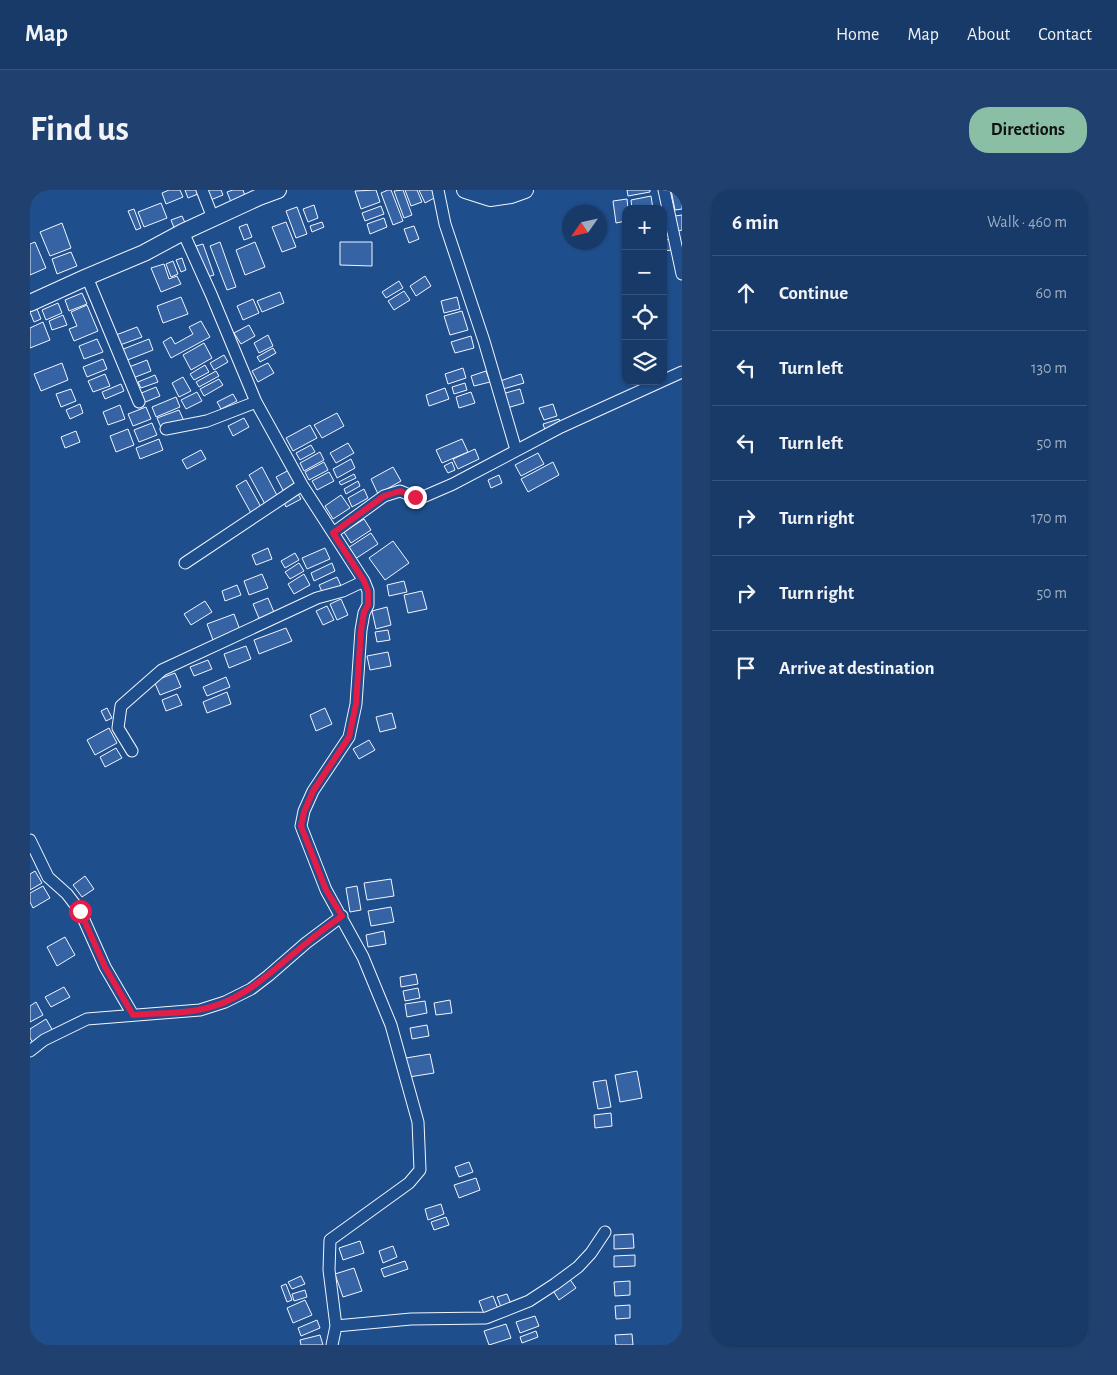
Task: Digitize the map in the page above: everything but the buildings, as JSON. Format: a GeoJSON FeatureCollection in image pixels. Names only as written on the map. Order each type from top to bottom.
{"type":"FeatureCollection","features":[{"type":"Feature","properties":{"kind":"main road"},"geometry":{"type":"LineString","coordinates":[[30,303],[144,253],[182,232],[214,218],[258,193],[278,190]]}},
{"type":"Feature","properties":{"kind":"main road"},"geometry":{"type":"LineString","coordinates":[[465,190],[490,198],[511,195],[526,190]]}},
{"type":"Feature","properties":{"kind":"street"},"geometry":{"type":"LineString","coordinates":[[202,190],[214,218]]}},
{"type":"Feature","properties":{"kind":"street"},"geometry":{"type":"LineString","coordinates":[[438,190],[445,224],[484,341],[516,450]]}},
{"type":"Feature","properties":{"kind":"street"},"geometry":{"type":"LineString","coordinates":[[664,190],[682,274]]}},
{"type":"Feature","properties":{"kind":"street"},"geometry":{"type":"LineString","coordinates":[[182,232],[256,402],[302,484],[364,581],[368,591],[368,605],[364,612],[361,630],[356,704],[349,737],[313,791],[304,812],[301,826],[326,890],[363,957],[392,1025],[418,1122],[420,1170],[409,1183],[330,1240],[329,1270],[336,1326],[332,1345]]}},
{"type":"Feature","properties":{"kind":"street"},"geometry":{"type":"LineString","coordinates":[[87,277],[140,402]]}},
{"type":"Feature","properties":{"kind":"street"},"geometry":{"type":"LineString","coordinates":[[333,533],[384,496],[400,491],[415,497],[423,496],[453,484],[561,427],[682,372]]}},
{"type":"Feature","properties":{"kind":"street"},"geometry":{"type":"LineString","coordinates":[[166,430],[206,421],[256,402]]}},
{"type":"Feature","properties":{"kind":"street"},"geometry":{"type":"LineString","coordinates":[[185,563],[302,484]]}},
{"type":"Feature","properties":{"kind":"street"},"geometry":{"type":"LineString","coordinates":[[132,751],[118,728],[121,706],[162,670],[318,598],[343,591],[364,581]]}},
{"type":"Feature","properties":{"kind":"street"},"geometry":{"type":"LineString","coordinates":[[30,840],[48,878],[67,894],[80,911],[105,967],[133,1015]]}},
{"type":"Feature","properties":{"kind":"street"},"geometry":{"type":"LineString","coordinates":[[30,1051],[44,1040],[87,1019],[200,1010],[225,1002],[251,989],[342,916]]}},
{"type":"Feature","properties":{"kind":"street"},"geometry":{"type":"LineString","coordinates":[[336,1326],[411,1319],[486,1318],[529,1301],[556,1284],[578,1267],[591,1253],[605,1232]]}},
{"type":"Feature","properties":{"kind":"route"},"geometry":{"type":"LineString","coordinates":[[80,911],[105,967],[133,1015],[200,1010],[225,1002],[251,989],[342,916],[326,890],[301,826],[304,812],[313,791],[349,737],[356,704],[361,630],[364,612],[368,605],[368,591],[364,581],[333,533],[384,496],[400,491],[415,497]]}}]}
